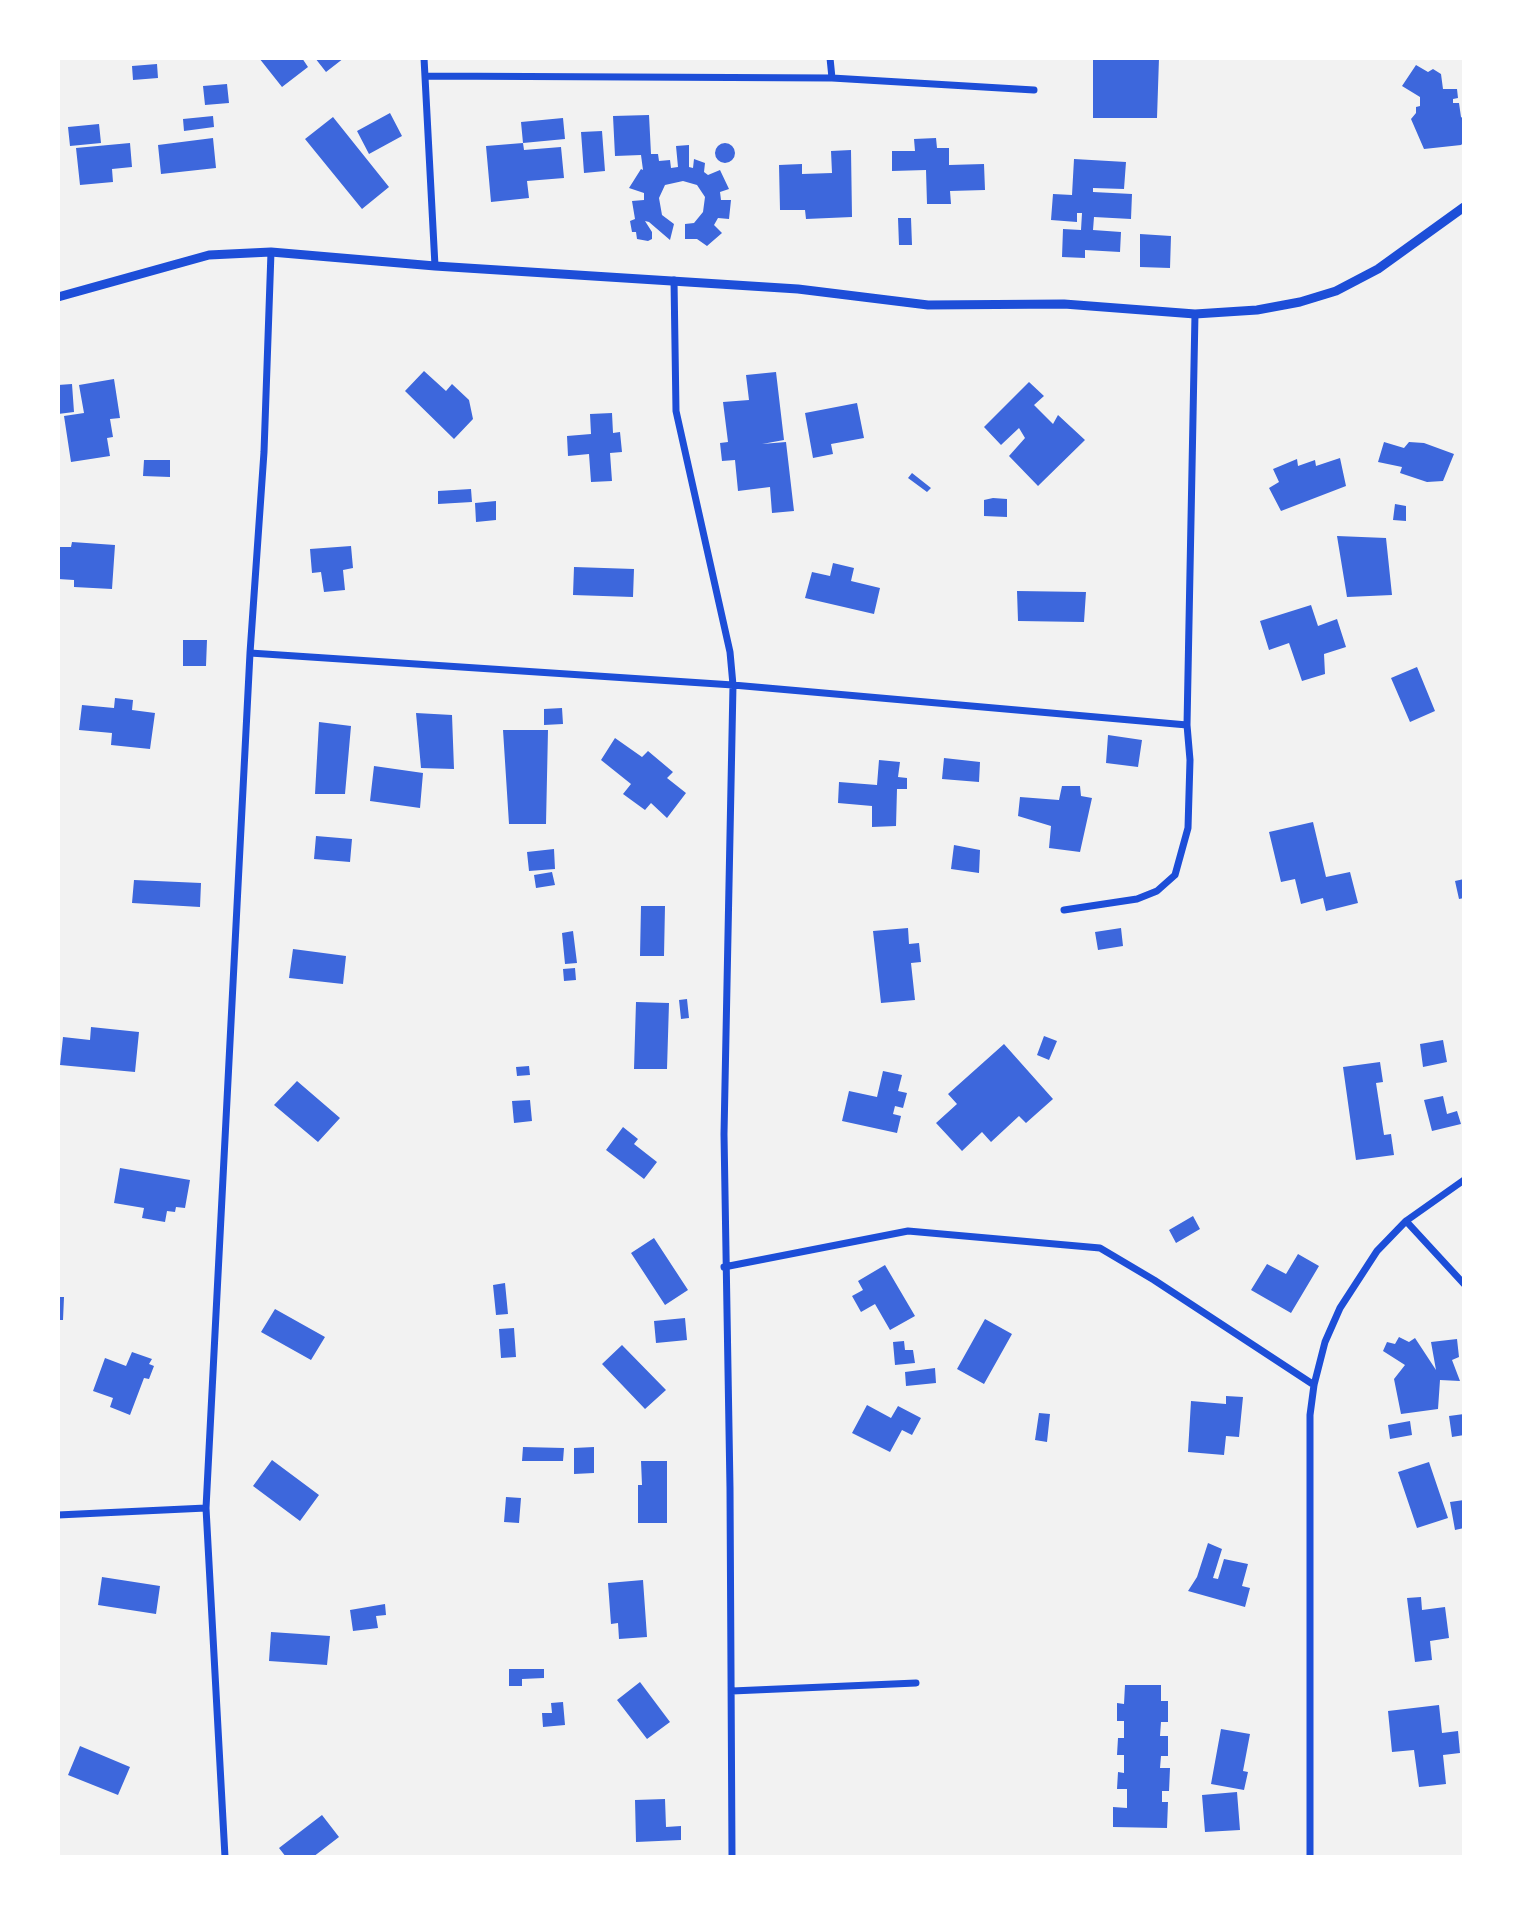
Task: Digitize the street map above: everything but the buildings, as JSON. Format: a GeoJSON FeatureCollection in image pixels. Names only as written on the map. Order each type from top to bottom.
{"type":"FeatureCollection","features":[{"type":"Feature","properties":{"kind":"street"},"geometry":{"type":"LineString","coordinates":[[424,58],[435,266]]}},
{"type":"Feature","properties":{"kind":"street"},"geometry":{"type":"LineString","coordinates":[[830,58],[832,78]]}},
{"type":"Feature","properties":{"kind":"street"},"geometry":{"type":"LineString","coordinates":[[426,76],[832,78],[1034,90]]}},
{"type":"Feature","properties":{"kind":"street"},"geometry":{"type":"LineString","coordinates":[[58,297],[209,255],[271,252],[435,266],[798,289],[928,305],[1064,304],[1195,314],[1257,310],[1336,291],[1378,269],[1464,207]]}},
{"type":"Feature","properties":{"kind":"street"},"geometry":{"type":"LineString","coordinates":[[225,1857],[206,1508],[250,653],[264,452],[271,252]]}},
{"type":"Feature","properties":{"kind":"street"},"geometry":{"type":"LineString","coordinates":[[674,280],[676,411],[730,652],[733,685],[724,1134],[732,1857]]}},
{"type":"Feature","properties":{"kind":"street"},"geometry":{"type":"LineString","coordinates":[[1064,910],[1137,899],[1157,891],[1175,875],[1188,828],[1190,760],[1187,725],[1195,314]]}},
{"type":"Feature","properties":{"kind":"street"},"geometry":{"type":"LineString","coordinates":[[250,653],[733,685],[1187,725]]}},
{"type":"Feature","properties":{"kind":"street"},"geometry":{"type":"LineString","coordinates":[[1310,1857],[1310,1415],[1314,1385],[1325,1342],[1340,1308],[1377,1251],[1406,1221],[1464,1180]]}},
{"type":"Feature","properties":{"kind":"street"},"geometry":{"type":"LineString","coordinates":[[1406,1221],[1464,1284]]}},
{"type":"Feature","properties":{"kind":"street"},"geometry":{"type":"LineString","coordinates":[[724,1267],[908,1231],[1100,1248],[1314,1385]]}},
{"type":"Feature","properties":{"kind":"street"},"geometry":{"type":"LineString","coordinates":[[58,1515],[206,1508]]}},
{"type":"Feature","properties":{"kind":"street"},"geometry":{"type":"LineString","coordinates":[[732,1691],[916,1683]]}}]}
